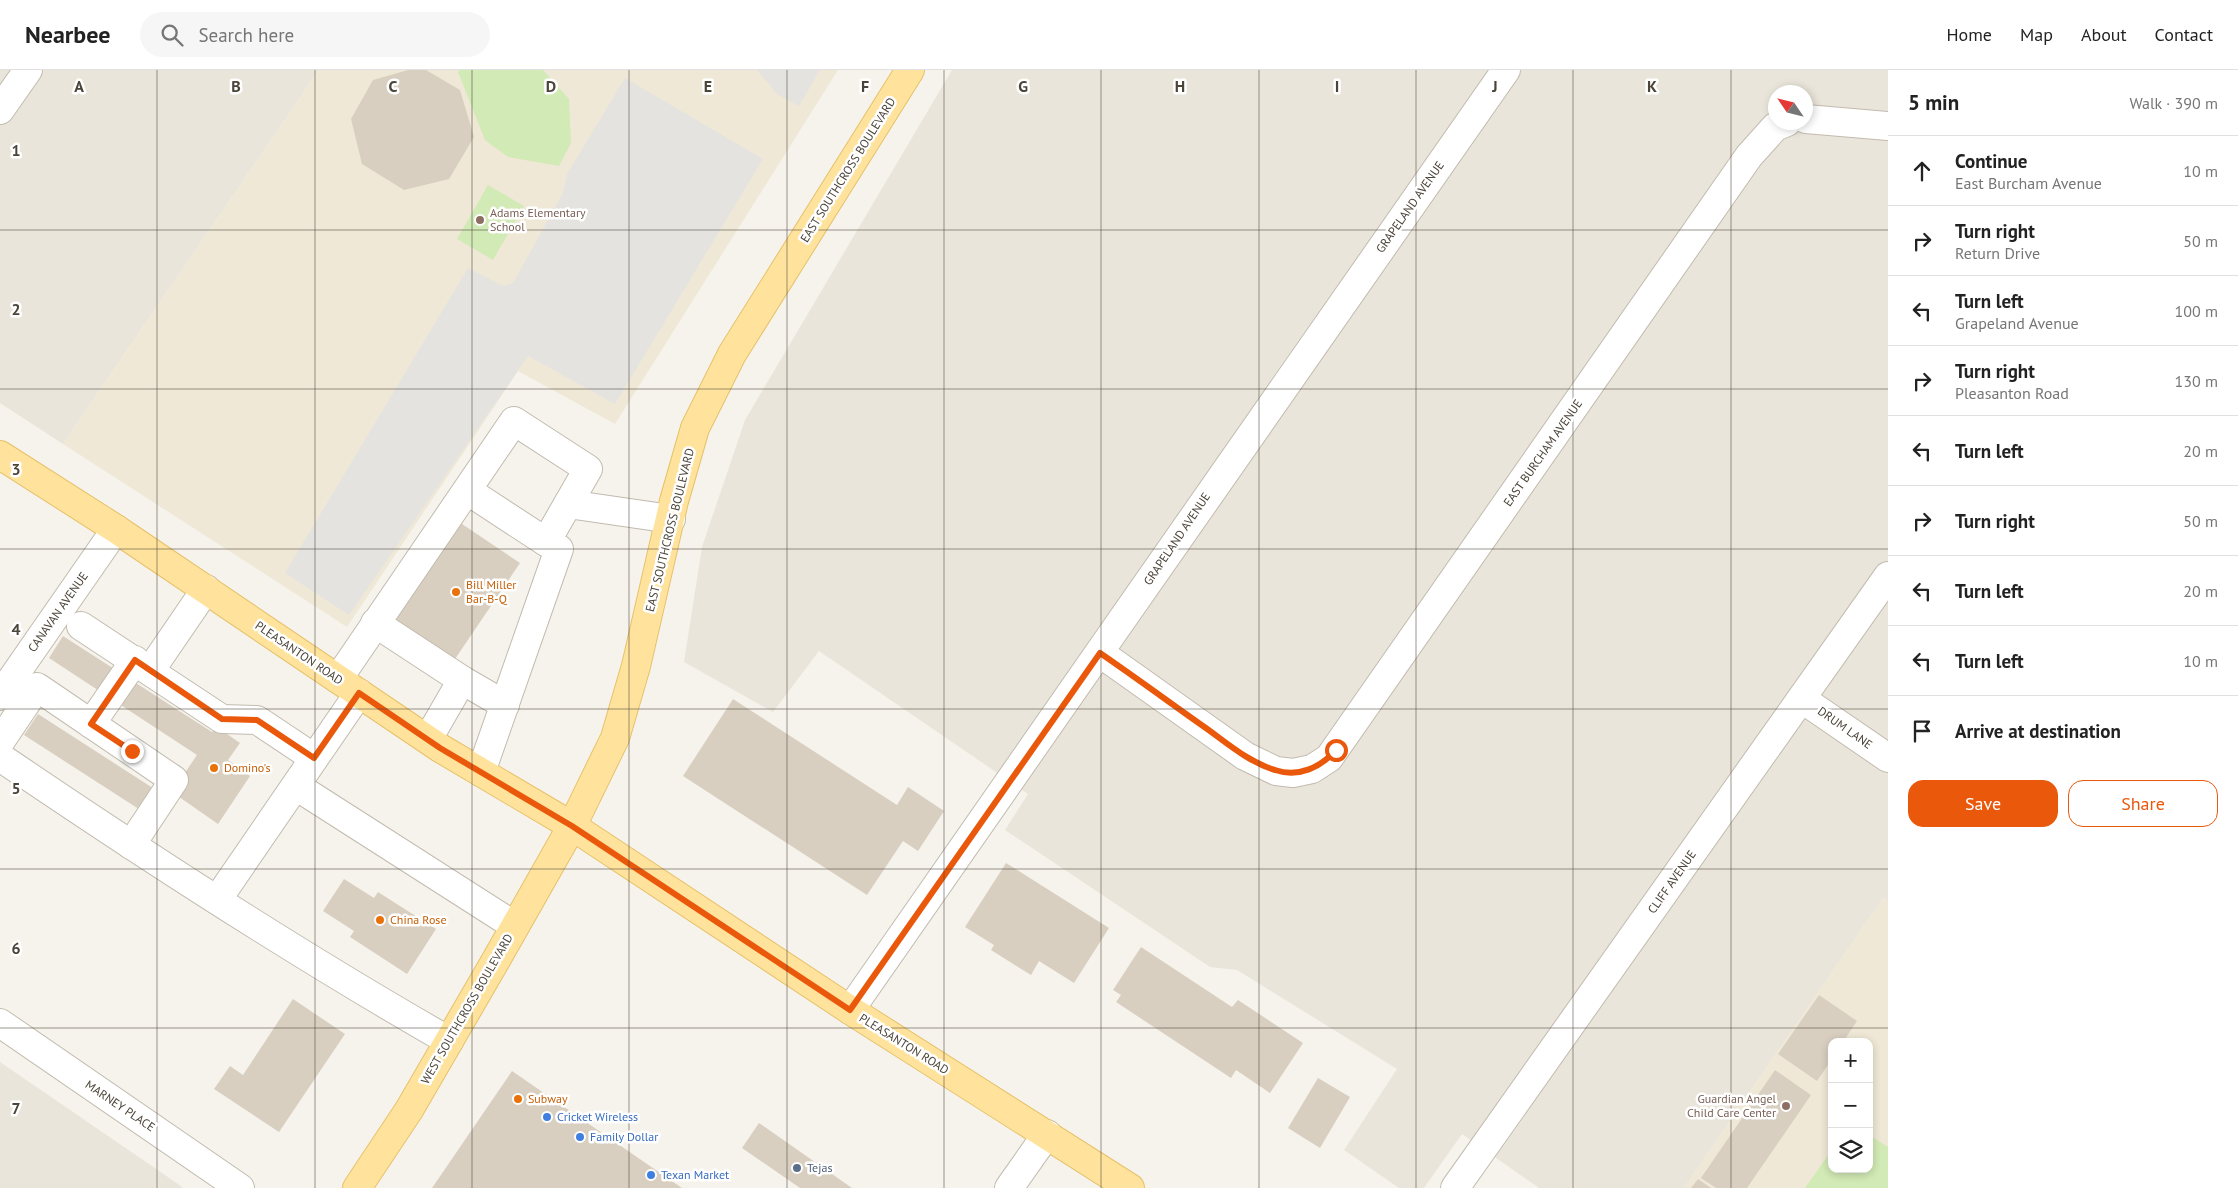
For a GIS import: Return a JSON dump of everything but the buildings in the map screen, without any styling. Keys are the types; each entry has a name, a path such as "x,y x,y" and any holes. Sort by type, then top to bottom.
{"main road":[{"name":"EAST SOUTHCROSS BOULEVARD","path":"572,826 615,738 636,666 670,520 696,428 732,354 910,70"},
{"name":"PLEASANTON ROAD","path":"0,455 116,529 428,739 572,826 850,1010 1047,1134 1116,1184"},
{"name":"WEST SOUTHCROSS BOULEVARD","path":"357,1188 409,1110 572,826"}],"street":[{"path":"0,110 28,70"},
{"name":"GRAPELAND AVENUE","path":"850,1010 1100,653 1189,520 1506,70"},
{"path":"1813,120 1888,126"},
{"name":"EAST BURCHAM AVENUE","path":"1100,653 1245,756 1276,771 1293,773 1312,769 1329,758 1749,156 1772,130"},
{"path":"217,900 314,758 375,623 514,421 588,469 546,542"},
{"path":"468,490 559,549 481,772"},
{"path":"568,504 670,520"},
{"name":"CANAVAN AVENUE","path":"0,696 116,529"},
{"name":"CLIFF AVENUE","path":"1456,1188 1888,576"},
{"path":"91,724 206,590"},
{"path":"375,623 462,680 505,705"},
{"path":"81,626 222,719 257,720 314,758"},
{"path":"428,739 462,680"},
{"path":"0,742 37,687 174,780 131,845"},
{"name":"DRUM LANE","path":"1802,699 1888,758"},
{"path":"0,757 217,900 342,979 449,1041"},
{"path":"296,786 515,926"},
{"name":"MARNEY PLACE","path":"0,1023 240,1188"},
{"path":"1009,1188 1047,1134"}],"shaded area":[{"path":"0,70 319,70 63,444 0,403"},
{"name":"Adams Elementary School","path":"319,70 838,70 615,424 518,371 347,627 63,444"},
{"path":"757,70 820,70 799,106 777,94"},
{"path":"952,70 1888,70 1888,901 1883,898 1684,1188 1539,1188 1462,1134 1424,1188 1399,1188 1344,1150 1397,1069 1237,970 1210,967 1005,830 1028,794 819,651 773,712 684,662 702,547 745,420"},
{"path":"625,78 763,159 615,404 528,356 349,615 285,573 468,268 503,286 513,283 563,193 567,174"},
{"name":"Guardian Angel Child Care Center","path":"1883,898 1888,901 1888,1188 1684,1188"},
{"path":"0,1062 181,1186 182,1188 0,1188"}],"green space":[{"path":"460,70 543,70 569,99 571,143 559,166 508,157 485,140 458,72"},
{"path":"488,185 524,206 493,260 457,239"},
{"path":"1873,1138 1888,1147 1888,1188 1805,1188 1828,1156 1828,1173 1873,1173"}],"place":[{"name":"Adams Elementary School","path":"480,220"},
{"name":"Bill Miller Bar-B-Q","path":"456,592"},
{"name":"Domino's","path":"214,768"},
{"name":"China Rose","path":"380,920"},
{"name":"Subway","path":"518,1099"},
{"name":"Guardian Angel Child Care Center","path":"1786,1106"},
{"name":"Cricket Wireless","path":"547,1117"},
{"name":"Family Dollar","path":"580,1137"},
{"name":"Tejas","path":"797,1168"},
{"name":"Texan Market","path":"651,1175"}],"route":[{"path":"132,751 91,724 135,660 222,719 257,720 314,758 359,693 440,748 572,826 850,1010 1100,653 1245,756 1276,771 1293,773 1312,769 1329,758 1336,750"}]}
